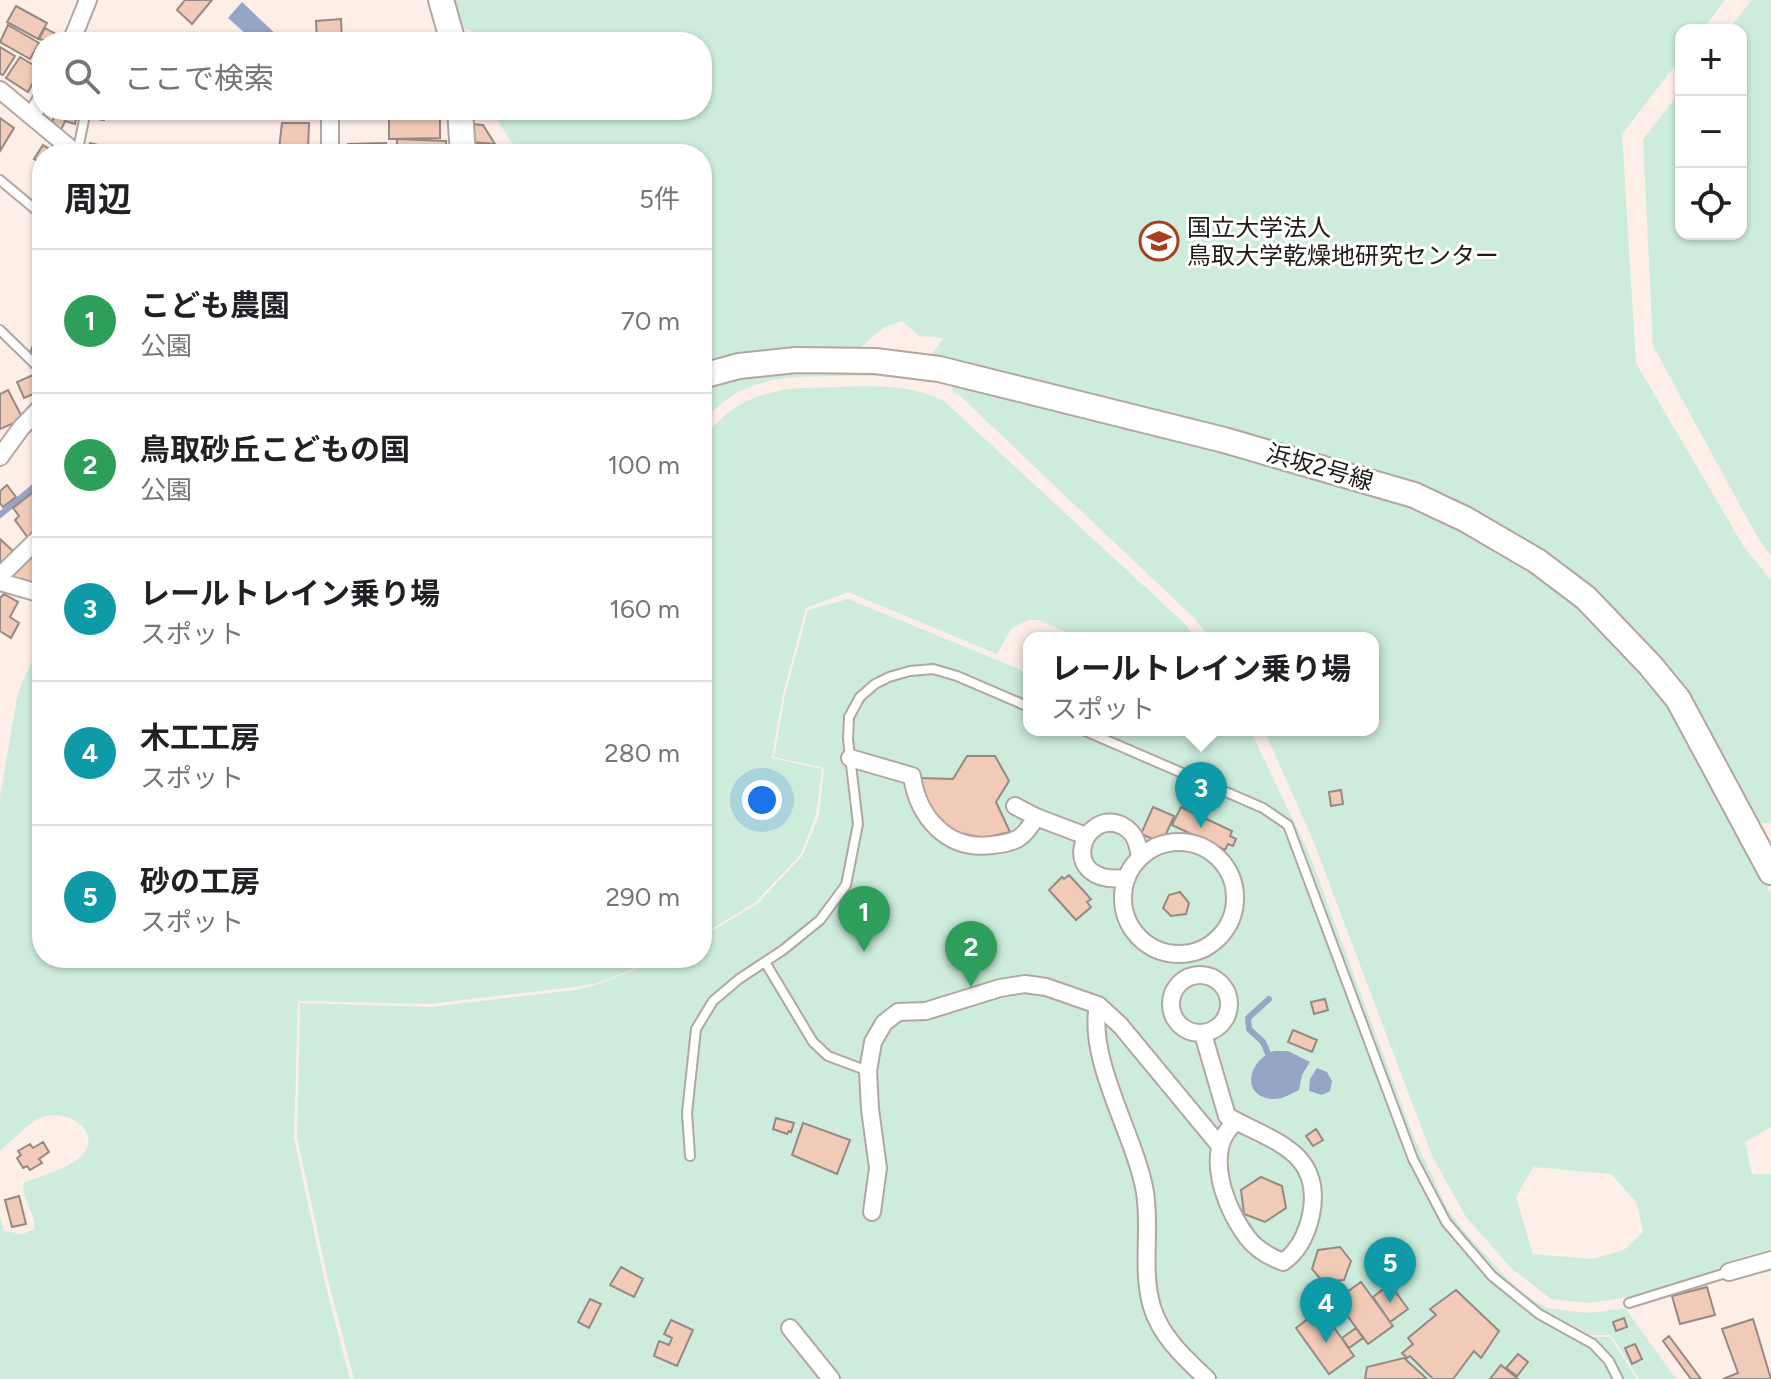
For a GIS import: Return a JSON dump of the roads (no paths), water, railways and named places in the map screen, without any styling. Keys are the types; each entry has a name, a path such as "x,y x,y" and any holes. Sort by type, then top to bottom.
{"street":[{"path":"75,32 88,0"},
{"path":"441,0 450,32"},
{"path":"0,90 32,116"},
{"path":"37,120 65,144"},
{"path":"330,120 330,144"},
{"path":"461,120 462,144"},
{"name":"浜坂2号線","path":"712,373 739,366 796,360 875,361 939,369 1224,440 1414,495 1465,519 1537,561 1586,598 1640,653 1678,699 1771,872"},
{"path":"2,452 32,418"},
{"path":"0,576 32,545"},
{"path":"0,582 32,591"},
{"path":"850,758 912,776 915,793 926,815 941,834 960,844 984,846 1011,843 1027,833 1036,817"},
{"path":"1015,806 1086,836"},
{"path":"1127,878 1107,880 1090,872 1082,855 1086,836 1105,823 1121,825 1133,834 1140,858"},
{"path":"1185,842 1209,850 1232,879 1235,903 1227,927 1211,945 1188,954 1159,951 1136,934 1124,907 1123,893 1127,878 1140,858 1161,845 1185,842"},
{"path":"1188,954 1192,976"},
{"path":"1202,975 1220,982 1229,1000 1226,1018 1220,1026 1203,1034 1185,1029 1172,1015 1172,996 1176,987 1192,976 1202,975"},
{"path":"872,1212 878,1168 868,1071 873,1042 884,1023 898,1012 926,1011 1000,988 1025,984 1046,987 1098,1005 1120,1025 1220,1146"},
{"path":"1098,1005 1095,1032 1138,1162 1145,1195 1147,1284 1152,1308 1161,1331 1207,1379"},
{"path":"1203,1034 1227,1116 1283,1143 1308,1168 1314,1199 1308,1231 1292,1255 1283,1262 1272,1258 1248,1240 1229,1209 1219,1167 1220,1146 1229,1127 1236,1122"},
{"path":"1729,1272 1771,1260"},
{"path":"790,1328 831,1379"}],"lane":[{"path":"79,144 84,120"},
{"path":"0,180 32,207"},
{"path":"0,330 32,361"},
{"path":"690,1156 687,1113 696,1029 713,1001 820,920 846,885 858,824 850,758 849,717 860,697 875,684 910,671 933,669 1023,704"},
{"path":"1097,736 1263,808 1288,825 1413,1159 1446,1222 1492,1276 1539,1314 1593,1344 1609,1361 1618,1379"},
{"path":"765,962 813,1042 828,1056 868,1071"},
{"path":"1629,1303 1729,1272"}],"water":[{"path":"242,2 274,32 244,32 228,18"},
{"path":"1274,1051 1288,1051 1310,1062 1302,1075 1299,1090 1274,1099 1256,1093 1251,1079 1258,1063"},
{"path":"1317,1068 1327,1072 1332,1081 1330,1091 1322,1095 1309,1091 1310,1079"}],"waterway":[{"path":"0,515 32,488"},
{"path":"1269,999 1248,1018 1249,1029 1263,1042 1270,1058"}],"place":[{"name":"国立大学法人 鳥取大学乾燥地研究センター","path":"1159,241"},
{"name":"レールトレイン乗り場","path":"1201,828"},
{"name":"こども農園","path":"864,952"},
{"name":"鳥取砂丘こどもの国","path":"971,987"},
{"name":"砂の工房","path":"1390,1303"},
{"name":"木工工房","path":"1326,1343"}]}
